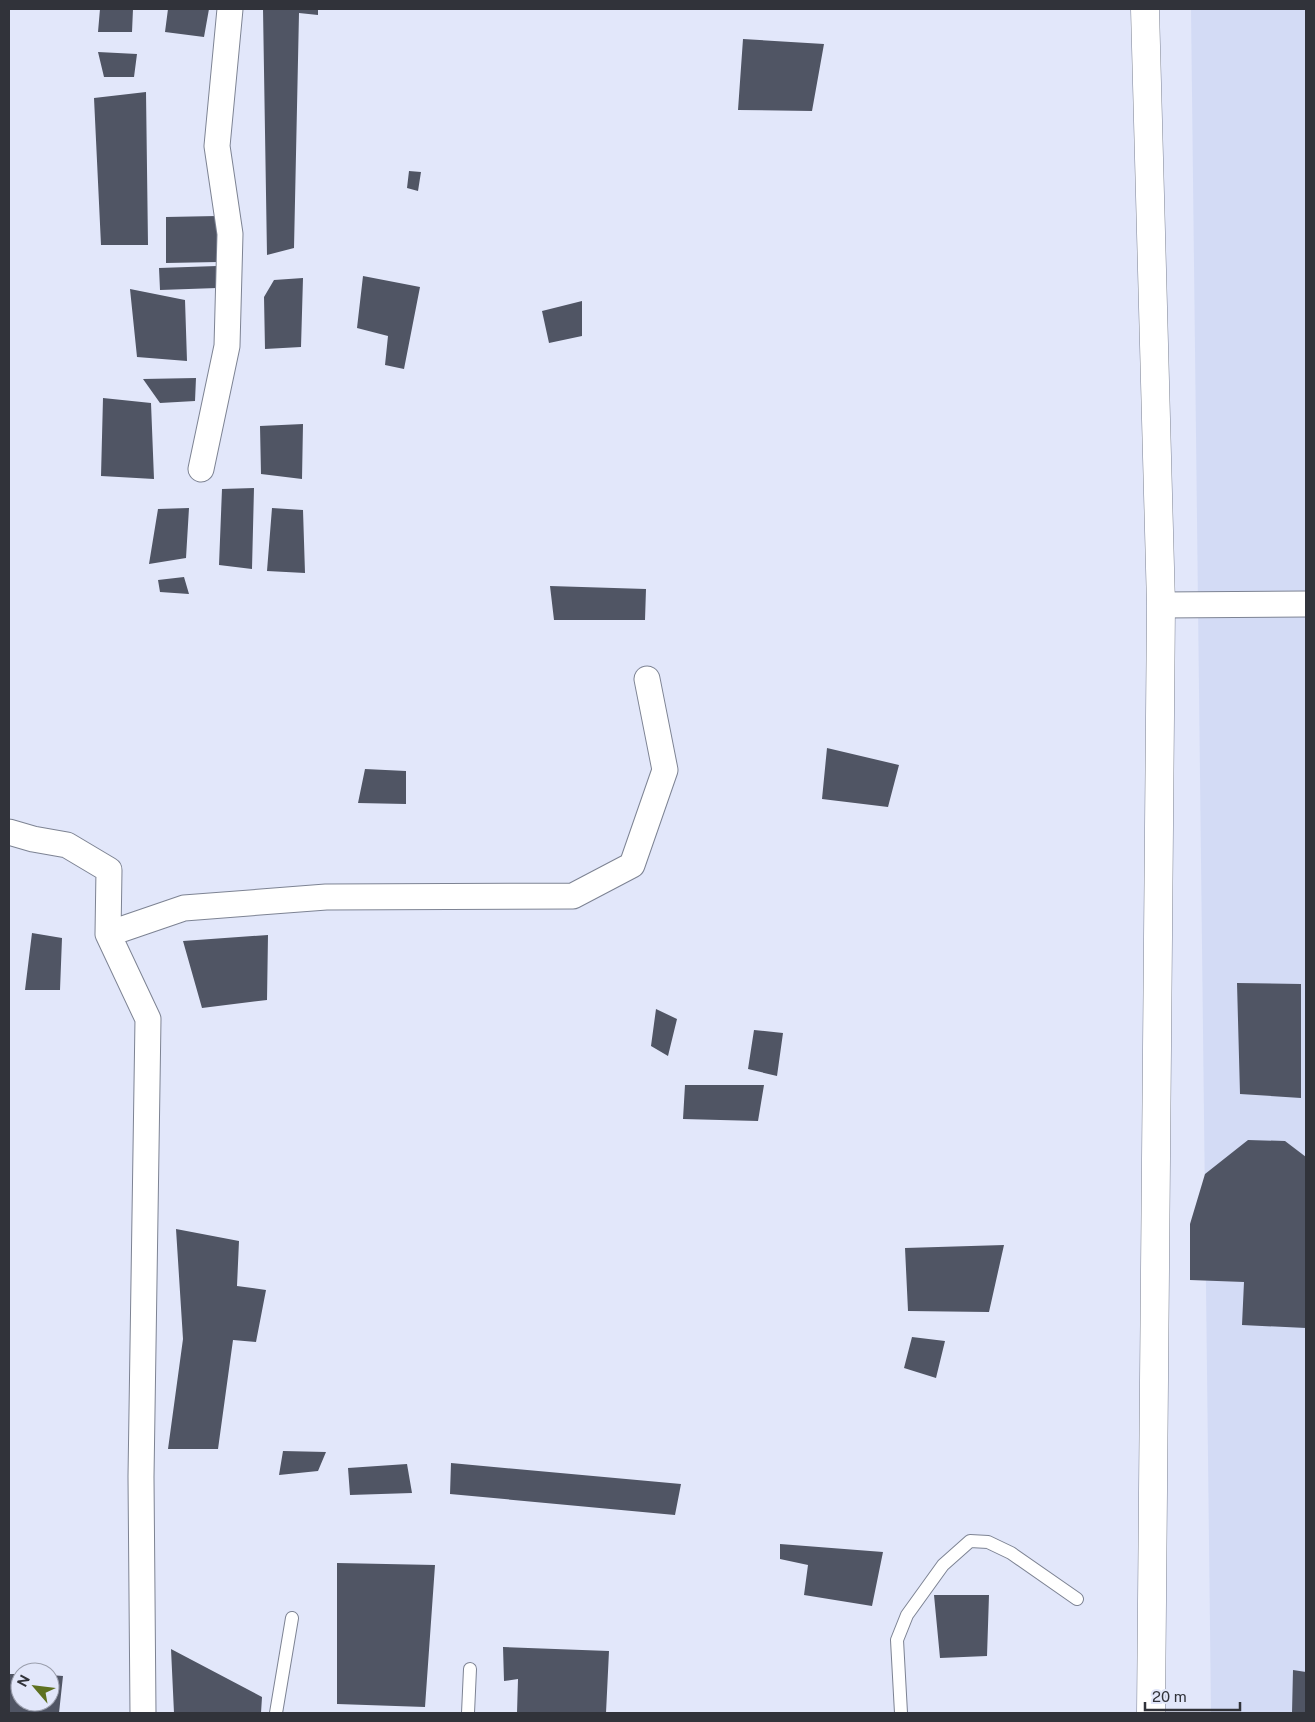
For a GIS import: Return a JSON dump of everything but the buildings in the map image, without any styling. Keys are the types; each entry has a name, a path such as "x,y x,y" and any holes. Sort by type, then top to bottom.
{"street":[{"path":"201,469 227,346 230,234 217,146 230,9"},
{"path":"1145,9 1161,605 1151,1713"},
{"path":"1161,605 1306,604"},
{"path":"108,934 184,908 326,897 573,896 632,865 665,770 648,679"},
{"path":"9,832 67,846 109,870 108,934 148,1019 141,1477 143,1713"}],"lane":[{"path":"901,1713 897,1640 907,1614 943,1565 970,1541 988,1542 1011,1553 1077,1599"},
{"path":"276,1713 292,1618"},
{"path":"468,1713 470,1669"}],"shaded area":[{"path":"1191,9 1306,9 1306,1713 1211,1713"}]}
